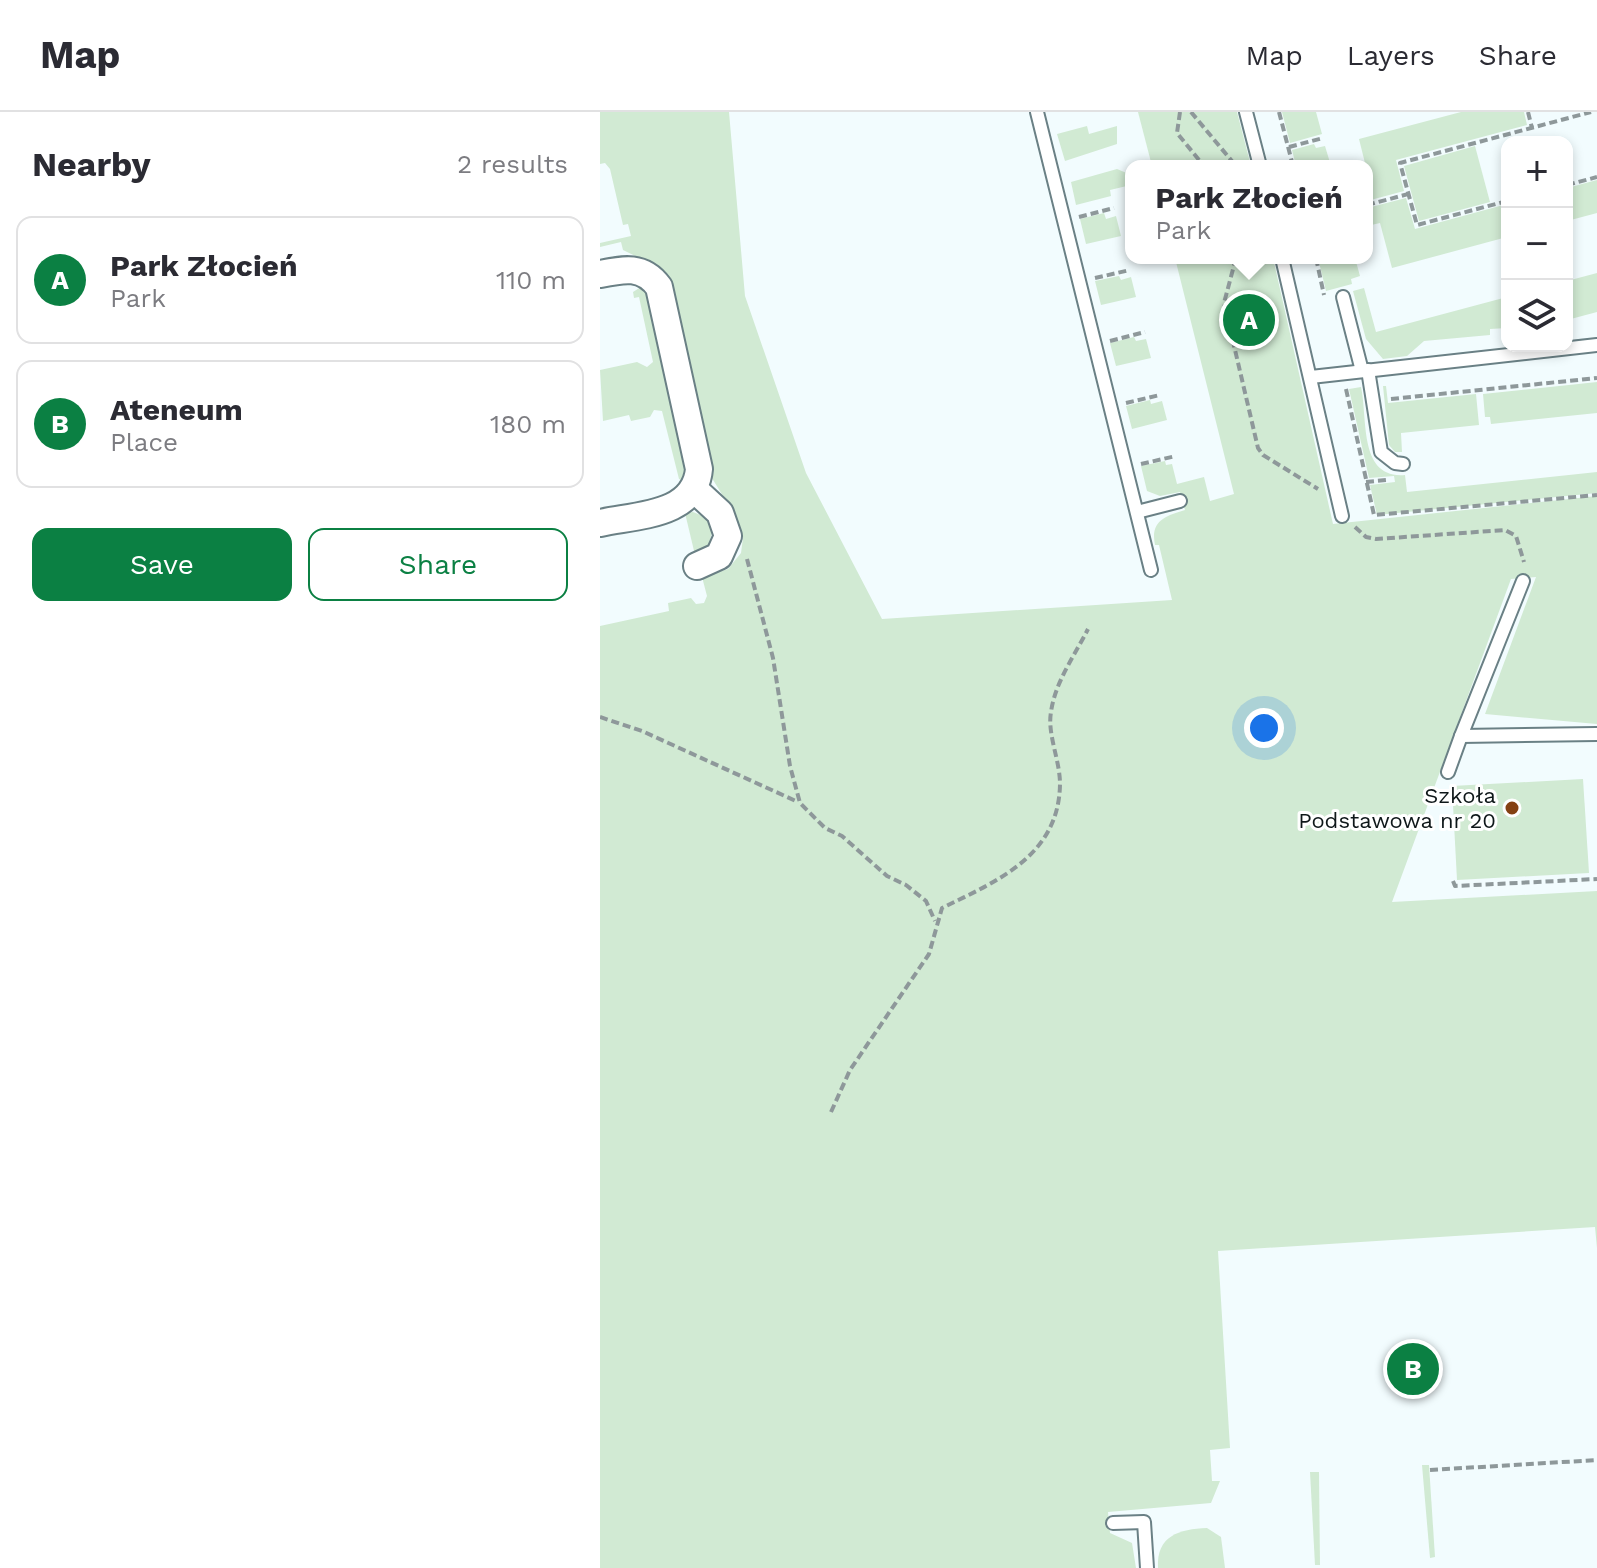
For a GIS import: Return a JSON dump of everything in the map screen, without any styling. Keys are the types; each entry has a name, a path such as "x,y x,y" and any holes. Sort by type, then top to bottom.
{"street":[{"path":"600,274 636,270 648,274 659,287 697,459 698,476 694,489 681,504 600,523"},
{"path":"694,489 720,513 728,536 719,556 697,566"}],"lane":[{"path":"1037,112 1151,570"},
{"path":"1246,112 1258,160"},
{"path":"1283,264 1342,516"},
{"path":"1343,297 1365,370 1381,452 1395,463 1403,464"},
{"path":"1311,377 1597,345"},
{"path":"1137,512 1180,501"},
{"path":"1448,772 1523,581"},
{"path":"1461,736 1597,734"},
{"path":"1113,1523 1144,1522 1147,1568"}],"path":[{"path":"1180,112 1177,133 1199,160"},
{"path":"1191,112 1231,160"},
{"path":"1279,112 1292,160"},
{"path":"1528,112 1532,128"},
{"path":"1501,203 1417,225 1400,163 1591,112"},
{"path":"1289,147 1323,138"},
{"path":"1573,183 1597,177"},
{"path":"1373,203 1410,194"},
{"path":"1077,217 1114,208"},
{"path":"1234,264 1224,303 1259,452 1311,487 1325,488 1342,516 1366,537 1376,539 1505,530 1516,536 1522,547 1523,581"},
{"path":"1093,279 1130,270"},
{"path":"1108,341 1145,332"},
{"path":"1391,390 1391,400 1597,378"},
{"path":"1344,383 1374,515 1378,517 1597,495"},
{"path":"1124,404 1160,395"},
{"path":"1139,465 1176,456"},
{"path":"1366,482 1393,479"},
{"path":"746,557 778,679 790,766 800,803"},
{"path":"831,1112 850,1070 929,954 942,908 1011,873 1036,852 1053,820 1060,786 1050,716 1054,695 1088,629"},
{"path":"600,717 642,731 800,803 825,828 842,836 887,876 906,885 926,901 936,924"},
{"path":"1453,881 1455,886 1597,879"},
{"path":"1430,1470 1597,1460"}],"green space":[{"path":"600,112 729,112 745,296 806,473 882,619 1172,600 1159,545 1155,545 1155,530 1165,517 1185,510 1180,492 1160,496 1147,491 1141,466 1165,461 1166,465 1172,464 1177,484 1204,477 1210,501 1234,494 1176,264 1274,264 1333,524 1597,496 1597,724 1485,714 1536,577 1511,579 1392,902 1597,891 1597,1248 1595,1227 1218,1251 1230,1448 1210,1450 1212,1481 1220,1481 1211,1503 1108,1512 1110,1533 1132,1543 1136,1568 600,1568 600,626 669,611 668,603 691,598 696,604 704,603 707,596 702,577 728,569 741,553 743,538 733,512 710,475 658,267 623,250 621,242 600,247 600,243 631,236 628,224 623,225 610,169 605,163 600,164"},
{"path":"1138,112 1237,112 1249,160 1150,160"},
{"path":"1282,112 1316,112 1322,134 1290,143"},
{"path":"1461,112 1524,112 1527,125 1396,160 1404,191 1373,199 1373,160 1364,160 1359,139"},
{"path":"1087,126 1089,134 1117,126 1117,144 1065,161 1057,134"},
{"path":"1314,144 1316,148 1325,146 1329,160 1294,160 1292,150"},
{"path":"1475,146 1490,202 1419,221 1404,166"},
{"path":"1117,169 1125,172 1125,186 1110,190 1111,196 1076,205 1071,182"},
{"path":"1597,180 1597,213 1573,219 1573,186"},
{"path":"1406,198 1415,229 1501,206 1501,239 1392,268 1380,223 1373,225 1373,206"},
{"path":"1104,213 1106,219 1116,216 1121,236 1086,244 1080,219"},
{"path":"1319,264 1357,264 1360,276 1351,279 1352,284 1326,291"},
{"path":"1597,273 1597,312 1573,318 1573,279"},
{"path":"1119,276 1121,280 1131,277 1136,297 1101,305 1095,281"},
{"path":"644,285 688,463 687,482 679,479 662,411 654,410 650,417 631,421 629,415 603,421 600,370 637,362 647,367 653,362 639,297 634,298 633,292"},
{"path":"1364,288 1376,332 1501,299 1501,328 1490,329 1490,335 1424,341 1407,356 1383,359 1366,339 1353,291"},
{"path":"1134,337 1136,341 1146,339 1151,358 1116,366 1110,343"},
{"path":"1597,382 1597,413 1491,424 1490,417 1485,417 1483,394"},
{"path":"1383,386 1386,386 1388,403 1476,394 1479,425 1401,433 1402,452 1395,452 1389,445"},
{"path":"1361,387 1372,457 1379,467 1390,474 1405,475 1407,492 1597,472 1597,493 1377,515 1370,485 1395,482 1394,476 1369,478 1349,389"},
{"path":"1150,400 1151,404 1162,401 1167,420 1132,429 1126,406"},
{"path":"693,512 708,518 713,529 708,547 695,555 685,513"},
{"path":"1583,779 1589,873 1457,880 1452,786"},
{"path":"1422,1465 1429,1465 1435,1557 1430,1558"},
{"path":"1310,1472 1319,1472 1320,1565 1315,1565"},
{"path":"1207,1528 1221,1537 1225,1568 1158,1568 1161,1548 1171,1536"}],"place":[{"name":"Park Złocień","path":"1249,320"},
{"name":"Szkoła Podstawowa nr 20","path":"1512,808"},
{"name":"Ateneum","path":"1413,1369"}]}
